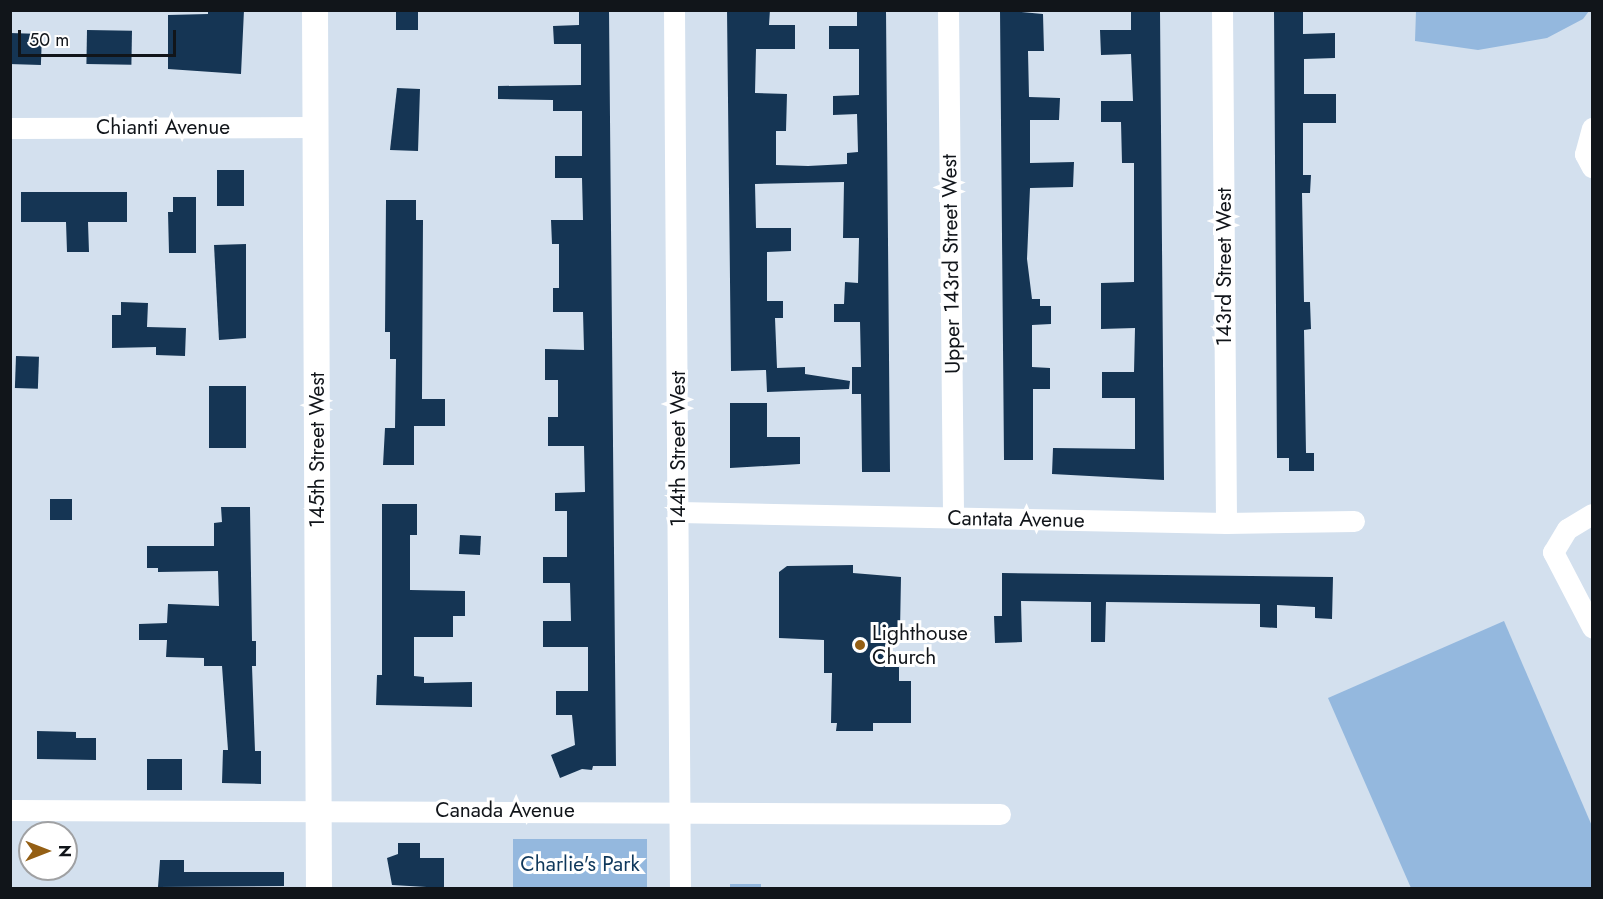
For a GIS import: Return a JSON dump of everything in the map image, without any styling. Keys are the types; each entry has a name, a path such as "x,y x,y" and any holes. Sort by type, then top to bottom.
{"street":[{"name":"145th Street West","path":"315,10 319,888"},
{"name":"144th Street West","path":"674,10 680,888"},
{"name":"Upper 143rd Street West","path":"948,10 953,517"},
{"name":"143rd Street West","path":"1222,10 1226,523"},
{"name":"Chianti Avenue","path":"10,128 316,127"},
{"path":"1593,128 1585,154 1593,167"},
{"name":"Cantata Avenue","path":"679,512 1226,523 1354,521"},
{"path":"1593,514 1567,529 1553,552 1593,627"},
{"name":"Canada Avenue","path":"10,810 1000,814"}],"green space":[{"path":"1416,10 1589,11 1583,19 1547,38 1478,50 1415,41"},
{"path":"1504,621 1592,826 1592,888 1411,888 1328,698"},
{"name":"Charlie's Park","path":"513,839 647,839 647,888 513,888"},
{"path":"730,884 761,884 761,888 730,888"}],"building":[{"path":"208,10 244,10 241,74 168,69 168,15 208,14"},
{"path":"396,10 418,10 418,30 396,30"},
{"path":"579,10 609,10 616,766 593,766 592,770 582,769 560,778 551,755 575,745 572,715 556,715 556,691 588,691 588,647 543,647 543,621 571,621 570,583 543,583 543,557 567,557 567,511 555,511 555,493 585,492 584,446 548,446 548,417 558,417 558,380 545,380 545,349 584,350 583,312 553,312 553,288 559,288 559,244 552,244 551,220 583,220 582,178 555,178 555,156 582,156 582,111 553,111 553,100 498,99 498,86 581,85 581,44 554,44 553,26 579,25"},
{"path":"727,10 770,10 769,25 795,25 795,49 756,49 755,93 787,94 786,131 776,131 776,165 808,166 847,164 847,153 858,152 857,114 833,115 833,96 859,95 859,49 829,49 829,26 857,26 857,10 886,10 890,472 862,472 861,394 852,394 852,367 861,367 860,322 834,322 834,304 844,304 845,282 858,283 859,238 843,238 844,182 755,184 756,228 791,228 791,251 767,252 767,301 783,301 783,318 775,318 777,368 805,367 805,374 850,381 849,389 767,392 766,370 731,371"},
{"path":"1000,10 1043,14 1044,51 1028,51 1029,97 1060,98 1059,120 1030,120 1030,163 1074,162 1073,187 1030,188 1027,259 1032,299 1040,299 1040,306 1051,306 1051,324 1032,325 1032,367 1050,368 1050,389 1033,389 1033,460 1004,460"},
{"path":"1131,10 1160,10 1164,480 1052,474 1053,448 1135,449 1135,398 1102,398 1102,372 1134,372 1135,328 1101,329 1101,283 1134,282 1134,163 1122,163 1121,122 1101,122 1101,101 1133,101 1131,54 1101,55 1100,30 1131,30"},
{"path":"1274,10 1303,10 1303,34 1335,33 1335,58 1304,59 1304,94 1336,94 1336,123 1303,123 1303,175 1311,175 1310,193 1302,193 1304,302 1310,302 1311,329 1304,330 1306,453 1314,453 1314,471 1289,471 1289,458 1277,458"},
{"path":"87,30 132,31 131,65 86,64"},
{"path":"10,33 42,34 41,65 10,64"},
{"path":"397,88 420,89 418,151 390,150"},
{"path":"217,170 244,170 244,206 217,206"},
{"path":"21,192 127,192 127,222 88,222 89,252 67,252 66,222 21,222"},
{"path":"173,197 196,197 196,253 169,253 168,212 173,212"},
{"path":"386,200 416,200 416,220 423,220 422,399 445,399 445,426 414,426 414,465 383,465 385,428 395,428 396,359 390,359 390,332 385,332"},
{"path":"246,244 246,338 219,340 214,245"},
{"path":"121,302 148,303 147,327 186,328 185,356 156,355 156,347 112,348 112,315 121,315"},
{"path":"16,356 39,357 38,389 15,388"},
{"path":"209,386 246,386 246,448 209,448"},
{"path":"730,403 767,403 767,437 800,437 800,464 730,468"},
{"path":"50,499 72,499 72,520 50,520"},
{"path":"382,504 417,504 417,535 410,535 410,590 465,591 465,616 453,616 453,637 414,637 414,676 424,677 424,683 472,682 472,707 376,705 377,675 382,675"},
{"path":"221,507 250,507 252,641 256,641 256,666 252,666 255,751 261,751 261,784 222,783 223,750 228,750 222,666 204,666 204,658 166,657 167,640 139,640 139,624 167,623 168,604 219,606 218,571 158,572 158,568 147,568 147,546 214,546 214,523 222,522"},
{"path":"460,535 481,536 480,555 459,554"},
{"name":"Lighthouse Church","path":"853,565 853,573 901,577 900,631 891,638 890,653 899,661 899,681 911,681 911,723 873,723 873,731 836,731 837,723 831,723 832,673 824,673 824,640 779,638 779,572 787,566"},
{"path":"1002,573 1333,577 1332,619 1315,618 1315,607 1277,605 1277,628 1260,627 1260,604 1106,602 1105,642 1091,642 1091,602 1021,601 1022,642 995,643 994,616 1002,616"},
{"path":"37,731 76,732 76,738 96,738 96,760 37,759"},
{"path":"147,759 182,759 182,790 147,790"},
{"path":"398,843 420,843 420,858 444,858 444,888 392,885 387,858 398,854"},
{"path":"160,860 184,860 184,872 284,872 284,886 158,887"}],"place":[{"name":"Lighthouse Church","path":"860,645"}]}
